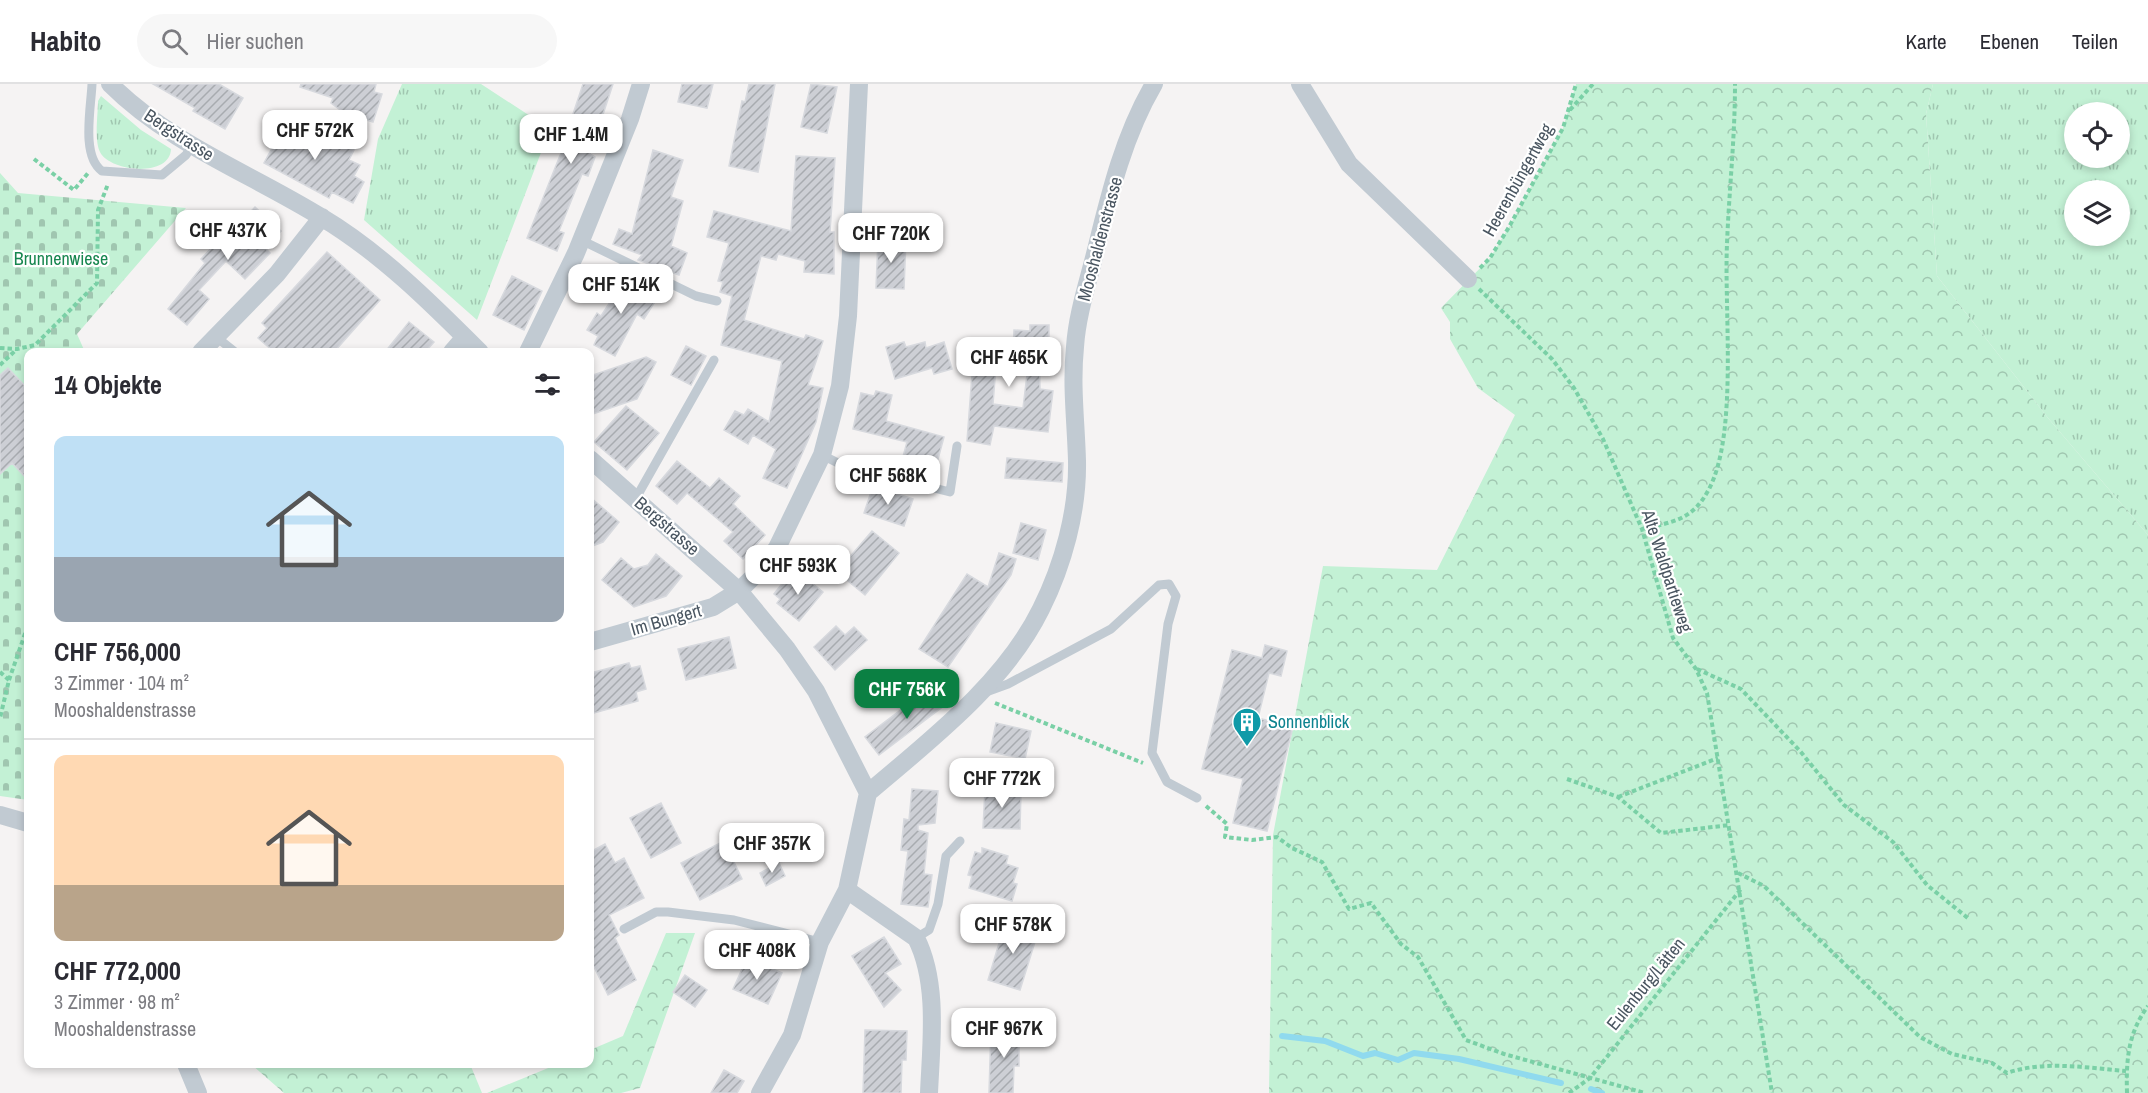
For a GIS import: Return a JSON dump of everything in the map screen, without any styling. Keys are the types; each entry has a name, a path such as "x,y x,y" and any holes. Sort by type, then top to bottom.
{"street":[{"name":"Bergstrasse","path":"110,84 131,104 192,145 322,217 394,271 476,348"},
{"path":"530,348 581,240 630,119 641,84"},
{"name":"Im Bungert","path":"594,641 713,607 739,591 777,548 822,455 840,386 848,316 859,84"},
{"name":"Mooshaldenstrasse","path":"868,793 978,695 1012,656 1041,610 1062,559 1073,511 1077,463 1072,397 1075,345 1083,299 1114,177 1140,107 1154,84"},
{"path":"1300,84 1348,164 1468,279"},
{"path":"204,348 277,274 322,217"},
{"path":"455,348 465,337"},
{"name":"Bergstrasse","path":"594,462 739,591 787,649 816,691 868,793"},
{"path":"760,1093 792,1035 820,942 847,890 868,793"},
{"path":"0,815 24,822"},
{"path":"847,890 916,938 928,975 929,1093"},
{"path":"188,1068 198,1093"}],"lane":[{"path":"92,84 89,154 94,165 109,173 162,175 186,155 192,145"},
{"path":"581,240 696,296 717,301"},
{"path":"215,336 230,348"},
{"path":"636,498 714,360"},
{"path":"822,455 842,465 950,492 957,446"},
{"path":"978,695 1008,684 1111,629 1160,585 1169,584 1176,596 1168,624 1152,753 1167,782 1197,798"},
{"path":"916,938 929,930 938,904 946,856 960,841"},
{"path":"624,929 656,912 668,912 734,920 820,942"}],"path":[{"name":"Heerenbüngertweg","path":"1468,279 1490,258 1509,227 1563,128 1576,84"},
{"path":"1568,113 1593,84"},
{"path":"1642,529 1676,521 1690,514 1710,488 1723,446 1726,411 1727,242 1736,84"},
{"path":"34,159 74,190 94,165"},
{"path":"0,348 17,349 35,345 97,283 98,210 104,189 108,184"},
{"name":"Alte Waldpartieweg","path":"1468,279 1552,359 1574,388 1604,439 1642,529 1670,630 1677,646 1696,669 1707,693 1773,1093"},
{"path":"0,365 17,349"},
{"path":"0,718 9,680 24,637"},
{"path":"1696,669 1742,689 1800,751 1844,805 1893,842 1927,885 1969,920"},
{"path":"0,672 9,680"},
{"path":"978,695 1140,763 1156,762"},
{"path":"1618,797 1718,758"},
{"path":"1566,779 1618,797 1661,833 1730,825"},
{"path":"1197,798 1227,824 1225,837 1252,840 1277,837 1292,848 1322,862 1349,909 1371,903 1401,944 1418,957 1466,1040 1645,1093"},
{"path":"1738,873 1764,886 1920,1037 1952,1054 1992,1063 2007,1073 2024,1067 2065,1066 2126,1071"},
{"name":"Eulenburg/Lätten","path":"1569,1093 1590,1078 1741,889"},
{"path":"2127,1093 2126,1071 2133,1030 2148,1006"}],"green space":[{"path":"402,84 481,84 550,129 477,320 364,220 378,139"},
{"path":"1576,84 1933,84 1926,114 1937,276 2048,418 2148,535 2148,1093 1269,1093 1273,835 1323,566 1437,570 1515,415 1478,388 1450,339 1450,322 1441,308 1490,258 1509,227 1563,128"},
{"path":"1933,84 2148,84 2148,535 2048,418 1937,276 1926,114"},
{"path":"101,96 141,130 171,149 168,158 161,165 139,169 115,164 106,159 100,152 97,141 98,101"},
{"name":"Brunnenwiese","path":"0,173 18,193 186,208 77,334 83,348 24,348 24,799 0,796"},
{"path":"666,933 695,933 640,1088 621,1093 487,1093 548,1068 594,1068 594,1048 623,1036"},
{"path":"256,1068 472,1068 482,1093 284,1093"}],"building":[{"path":"153,84 219,84 243,98 225,129 193,111 195,108"},
{"path":"301,84 376,84 374,92 382,94 373,122 343,112 331,103 333,98 300,87"},
{"path":"583,84 613,84 590,154 595,157 588,176 582,174 559,231 564,233 557,251 527,238 575,118 572,117"},
{"path":"682,84 713,84 707,108 678,102"},
{"path":"749,84 775,84 758,172 729,166 742,101 745,102"},
{"path":"811,84 837,87 827,133 801,127"},
{"path":"290,115 354,150 349,160 360,165 354,176 364,182 353,203 332,192 329,198 264,163"},
{"path":"653,150 683,160 671,197 683,201 671,246 687,253 679,275 638,260 642,255 613,244 619,229 632,234"},
{"path":"796,156 835,158 830,232 834,232 834,274 804,272 805,261 778,254 776,260 761,256 744,320 804,339 806,335 823,341 808,385 823,388 816,422 787,488 763,478 776,449 753,435 748,444 724,430 735,411 744,415 748,409 769,422 782,361 721,345 732,296 720,292 723,282 718,281 729,243 707,237 714,211 791,231"},
{"path":"255,207 281,231 265,248 270,253 245,279 226,261 199,290 209,299 187,325 168,309 205,263 201,259 216,243 219,245"},
{"path":"878,239 906,240 904,289 876,288"},
{"path":"327,252 380,300 338,348 269,348 258,338 267,328 262,323"},
{"path":"512,276 542,291 524,330 493,315"},
{"path":"627,276 658,297 644,319 637,314 615,356 594,345 598,336 587,330 597,313 601,316"},
{"path":"409,322 434,342 429,348 388,348"},
{"path":"1030,325 1049,325 1049,344 1039,344 1040,389 1053,391 1048,432 994,426 990,445 967,441 974,348 1013,351 1014,330 1030,331","holes":["996,366 1028,366 1023,408 993,404"]},
{"path":"904,342 906,347 925,342 926,348 944,342 952,369 934,374 932,368 895,379 886,347"},
{"path":"686,346 706,356 691,385 671,375"},
{"path":"646,357 656,362 637,399 594,414 594,375"},
{"path":"8,368 24,385 24,476 12,463 0,474 0,375"},
{"path":"876,391 892,395 886,421 944,437 934,474 901,464 907,442 853,429 861,393 874,396"},
{"path":"626,406 659,433 627,470 594,442"},
{"path":"1007,458 1063,463 1062,482 1005,478"},
{"path":"677,461 710,488 719,478 740,496 733,504 765,535 743,559 724,541 733,532 687,493 677,504 656,486"},
{"path":"873,486 913,499 904,526 864,513"},
{"path":"594,500 619,522 603,542 594,545"},
{"path":"1021,523 1046,530 1038,560 1013,553"},
{"path":"872,531 899,553 865,595 837,572"},
{"path":"999,553 1016,559 1011,575 948,667 919,649 967,574 988,587"},
{"path":"656,554 682,576 666,596 634,607 602,580 621,558 634,569 648,565"},
{"path":"800,573 823,592 799,621 777,603 780,599 774,594 785,580 790,585"},
{"path":"836,626 845,635 854,627 867,640 835,670 814,647"},
{"path":"729,637 736,668 686,680 678,649"},
{"name":"Sonnenblick","path":"1265,645 1287,651 1281,676 1269,673 1258,718 1293,727 1267,831 1233,823 1243,779 1202,769 1232,650 1262,658"},
{"path":"629,663 631,668 640,666 646,689 636,692 638,701 594,713 594,672"},
{"path":"935,684 949,702 879,755 865,737"},
{"path":"996,723 1031,731 1025,759 990,752"},
{"path":"912,789 938,791 935,823 918,825 918,830 928,833 924,874 932,875 928,907 901,904 908,851 901,850 904,819 909,820"},
{"path":"985,789 1021,791 1020,829 983,828"},
{"path":"661,803 681,843 651,858 630,818"},
{"path":"724,841 742,879 700,900 681,863"},
{"path":"605,844 615,863 624,858 644,898 609,915 619,935 615,938 636,980 608,995 594,967 594,850"},
{"path":"982,848 1008,856 1006,864 1018,868 1013,883 1017,884 1012,901 969,888 972,876 968,875 975,852 982,854"},
{"path":"779,863 785,876 766,886 760,873"},
{"path":"1006,920 1039,929 1020,990 988,980"},
{"path":"884,937 901,964 885,973 901,990 884,1007 852,956"},
{"path":"747,958 782,973 768,1004 733,989"},
{"path":"685,975 707,990 695,1007 673,992"},
{"path":"991,1027 1019,1027 1019,1066 1014,1066 1013,1093 989,1093"},
{"path":"865,1030 907,1031 906,1060 902,1060 901,1093 863,1093"},
{"path":"724,1070 744,1081 737,1093 711,1093"}],"waterway":[{"path":"1282,1036 1325,1041 1363,1056 1375,1053 1398,1060 1414,1053 1459,1059 1561,1083"},
{"path":"1591,1089 1602,1093"}],"place":[{"name":"Sonnenblick","path":"1247,748"}]}
